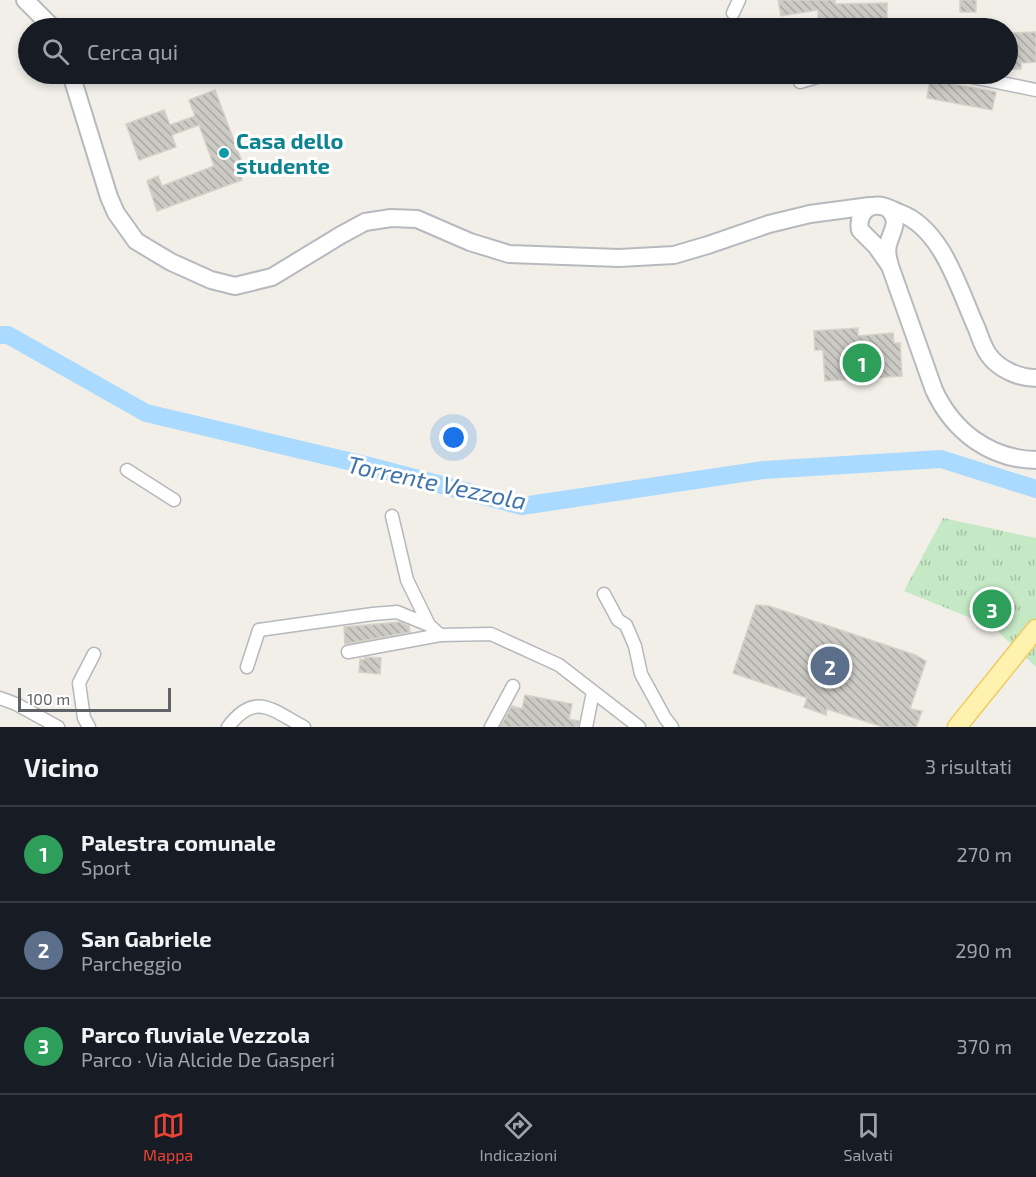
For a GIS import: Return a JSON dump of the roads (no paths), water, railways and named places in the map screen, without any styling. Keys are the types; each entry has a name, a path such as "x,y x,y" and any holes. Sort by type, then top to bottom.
{"main road":[{"path":"957,727 1036,629"}],"street":[{"path":"25,0 43,18"},
{"path":"733,13 740,0"},
{"path":"74,84 116,213 136,241 171,262 211,280 235,286 272,278 365,222 391,218 417,219 470,242 509,254 619,258 674,255 769,224 810,214 879,207 910,217 930,233 943,253 988,354 1005,370 1036,378"},
{"path":"1007,84 1036,90"},
{"path":"879,207 894,217 893,232 887,246 890,266 934,390 943,409 957,426 986,448 1021,460 1036,460"},
{"path":"864,235 859,219 862,214 879,207"},
{"path":"769,224 826,219 843,220 876,246 890,266"},
{"path":"864,235 881,241 910,224 921,225"},
{"path":"127,470 174,500"},
{"path":"392,516 406,580 429,625"},
{"path":"604,594 618,620 626,625 635,646 641,674 672,727"},
{"path":"247,667 259,630 397,612 429,625 440,635"},
{"path":"348,652 440,635 491,634 559,664 639,727"},
{"path":"89,727 84,718 79,683 94,654"},
{"path":"491,727 513,686"},
{"path":"587,722 593,692"},
{"path":"0,698 58,727"},
{"path":"228,727 248,707 258,705 304,727"}],"waterway":[{"name":"Torrente Vezzola","path":"0,335 8,335 146,413 365,465 522,506 764,470 941,459 1036,489"}],"place":[{"name":"Casa dello studente","path":"224,153"},
{"name":"Palestra comunale","path":"862,363"},
{"name":"Parco fluviale Vezzola","path":"992,609"},
{"name":"San Gabriele","path":"830,666"}]}
